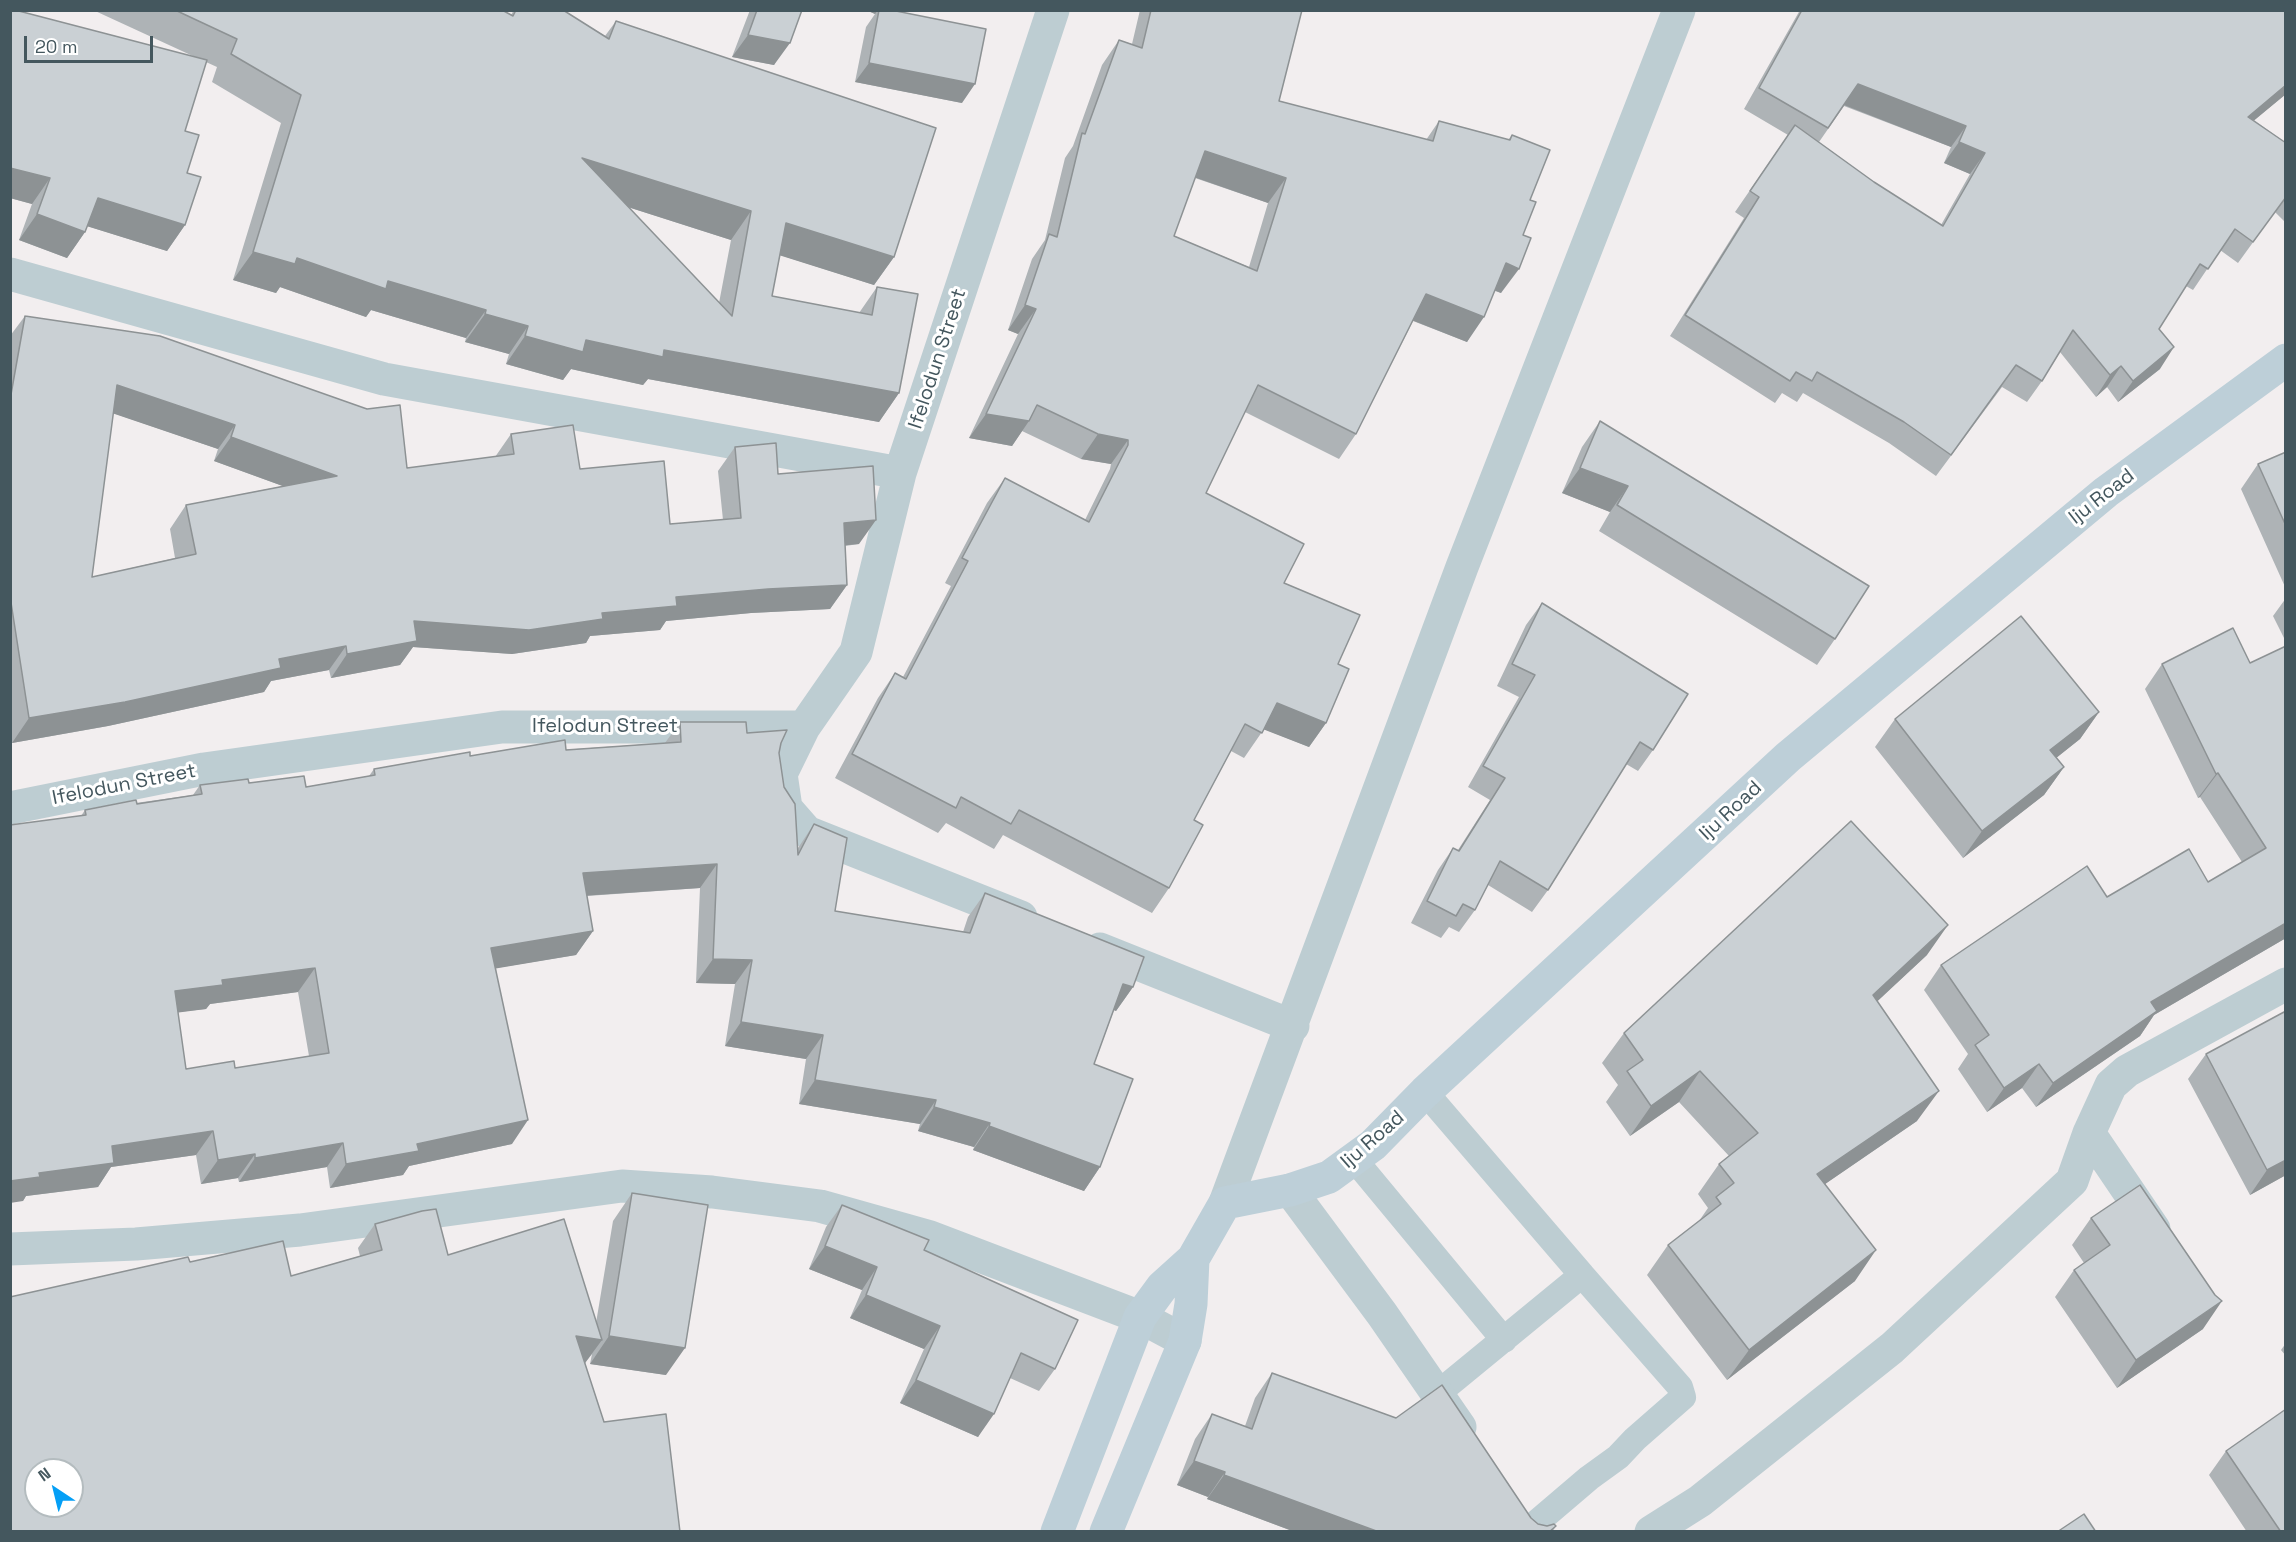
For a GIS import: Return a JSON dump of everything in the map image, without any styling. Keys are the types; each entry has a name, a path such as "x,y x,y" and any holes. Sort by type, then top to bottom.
{"main road":[{"name":"Iju Road","path":"1225,1203 1290,1190 1329,1177 1373,1145 1425,1092 1788,758 2106,492 2286,360"},
{"path":"1057,1532 1140,1317 1162,1287 1193,1259 1225,1203"},
{"path":"1106,1532 1185,1341 1191,1304 1193,1259"}],"street":[{"name":"Ifelodun Street","path":"10,808 204,769 502,727 804,727 856,652 900,473 1053,10"},
{"path":"1225,1203 1467,556 1679,10"},
{"path":"10,274 384,379 900,473"},
{"path":"804,727 782,774 786,808 807,832 1293,1026"},
{"path":"1651,1532 1700,1501 1892,1347 2072,1181 2089,1133 2112,1085 2127,1071 2286,984"},
{"path":"2089,1133 2172,1255"},
{"path":"10,1249 136,1244 300,1230 622,1186 712,1192 820,1206 930,1237 1140,1317 1185,1341"},
{"path":"1290,1190 1326,1237 1476,1452"},
{"path":"1509,1501 1528,1531"}],"lane":[{"path":"1425,1092 1680,1387 1683,1397 1618,1457 1589,1478 1528,1531"},
{"path":"1354,1159 1504,1340"},
{"path":"1437,1394 1582,1275"}],"building":[{"path":"10,10 207,60 185,131 199,135 187,173 201,177 185,225 98,198 85,232 37,214 50,178 10,168"},
{"path":"175,10 502,10 513,16 516,10 563,10 609,39 616,21 936,128 894,257 786,223 772,296 872,315 877,287 918,294 899,393 664,350 663,357 586,340 583,352 525,336 528,326 485,314 486,310 388,281 386,289 297,258 295,264 253,252 301,95 231,54 237,39","holes":["582,158 751,211 732,316"]},
{"path":"757,10 802,10 790,43 748,35"},
{"path":"879,10 891,10 986,29 975,84 869,63"},
{"path":"1151,10 1302,10 1279,101 1433,141 1439,121 1510,140 1512,135 1550,150 1530,200 1536,202 1523,235 1531,238 1519,269 1506,263 1484,317 1426,294 1356,434 1258,385 1206,493 1304,544 1284,583 1360,615 1338,664 1349,669 1326,723 1277,703 1262,733 1245,724 1194,820 1203,825 1169,888 1019,810 1011,824 961,797 956,808 852,754 895,673 906,679 968,561 962,558 1005,478 1089,522 1128,445 1128,440 1098,434 1037,405 1029,421 986,414 1036,309 1025,305 1049,234 1057,237 1082,133 1085,134 1119,40 1142,48","holes":["1205,151 1286,178 1257,271 1174,236"]},
{"path":"1802,10 2286,10 2286,85 2248,117 2286,143 2286,197 2253,242 2235,229 2208,269 2200,264 2159,329 2174,347 2133,381 2121,366 2110,375 2073,330 2042,381 2016,365 1951,455 1904,422 1817,372 1812,381 1796,372 1790,381 1685,315 1759,197 1750,191 1795,125 1874,182 1943,226 1985,153 1959,142 1966,126 1858,84 1828,128 1759,88"},
{"path":"25,316 160,336 367,409 400,405 407,468 514,454 511,434 573,425 580,469 664,461 670,524 741,518 735,447 776,443 778,474 873,466 876,520 844,523 847,585 676,597 677,606 602,613 603,619 529,630 414,621 417,641 347,654 346,646 279,659 281,668 125,702 29,718 10,596 10,400","holes":["117,385 235,425 231,437 337,476 186,505 196,554 92,577"]},
{"path":"1600,421 1869,586 1835,639 1617,505 1628,486 1580,468"},
{"path":"2286,452 2286,526 2258,464"},
{"path":"1542,603 1688,694 1653,750 1640,742 1548,890 1500,861 1475,910 1463,904 1456,916 1427,901 1453,848 1459,851 1505,778 1483,766 1535,675 1512,664"},
{"path":"2021,616 2099,712 2050,750 2064,767 1982,831 1895,719"},
{"path":"2233,628 2250,663 2286,646 2286,923 2151,1002 2157,1011 2053,1083 2039,1064 2004,1088 1975,1045 1989,1035 1941,965 2087,866 2107,897 2189,849 2208,882 2266,848 2218,773 2216,774 2162,664"},
{"path":"680,722 746,722 747,733 787,730 779,753 784,787 795,804 798,855 814,824 847,838 835,911 970,933 985,893 1144,957 1133,987 1123,984 1094,1064 1133,1079 1100,1167 989,1126 990,1123 934,1107 936,1100 815,1080 823,1035 741,1022 752,960 713,959 717,864 583,873 593,931 491,948 528,1120 417,1144 419,1151 346,1164 343,1143 255,1158 255,1154 218,1160 213,1131 112,1146 114,1163 39,1173 40,1177 10,1181 10,825 86,815 85,810 136,800 137,804 202,794 200,785 248,779 249,783 304,776 306,787 375,775 374,769 470,752 470,756 565,740 566,750 681,742","holes":["315,968 329,1053 235,1068 234,1061 186,1069 175,991 223,985 222,980"]},
{"path":"1851,821 1948,925 1873,995 1939,1091 1817,1174 1876,1250 1749,1350 1668,1245 1721,1204 1716,1197 1734,1183 1719,1164 1758,1133 1700,1071 1651,1106 1627,1071 1643,1060 1624,1033"},
{"path":"2284,1012 2286,1015 2286,1160 2267,1170 2206,1054"},
{"path":"2140,1185 2215,1295 2222,1301 2136,1360 2074,1270 2110,1245 2091,1218"},
{"path":"632,1193 708,1205 685,1348 609,1336"},
{"path":"842,1205 929,1240 924,1250 1078,1320 1055,1369 1021,1353 994,1414 916,1380 940,1326 866,1295 877,1267 825,1246"},
{"path":"436,1209 448,1255 564,1219 602,1340 576,1336 604,1422 666,1414 680,1532 10,1532 10,1297 188,1257 190,1262 283,1241 291,1276 382,1250 375,1224"},
{"path":"1272,1373 1396,1418 1442,1385 1531,1518 1538,1524 1556,1526 1549,1532 1379,1532 1224,1475 1225,1472 1194,1461 1212,1414 1252,1429"},
{"path":"2286,1409 2286,1532 2281,1532 2226,1451"},
{"path":"2084,1514 2096,1532 2057,1532"}]}
